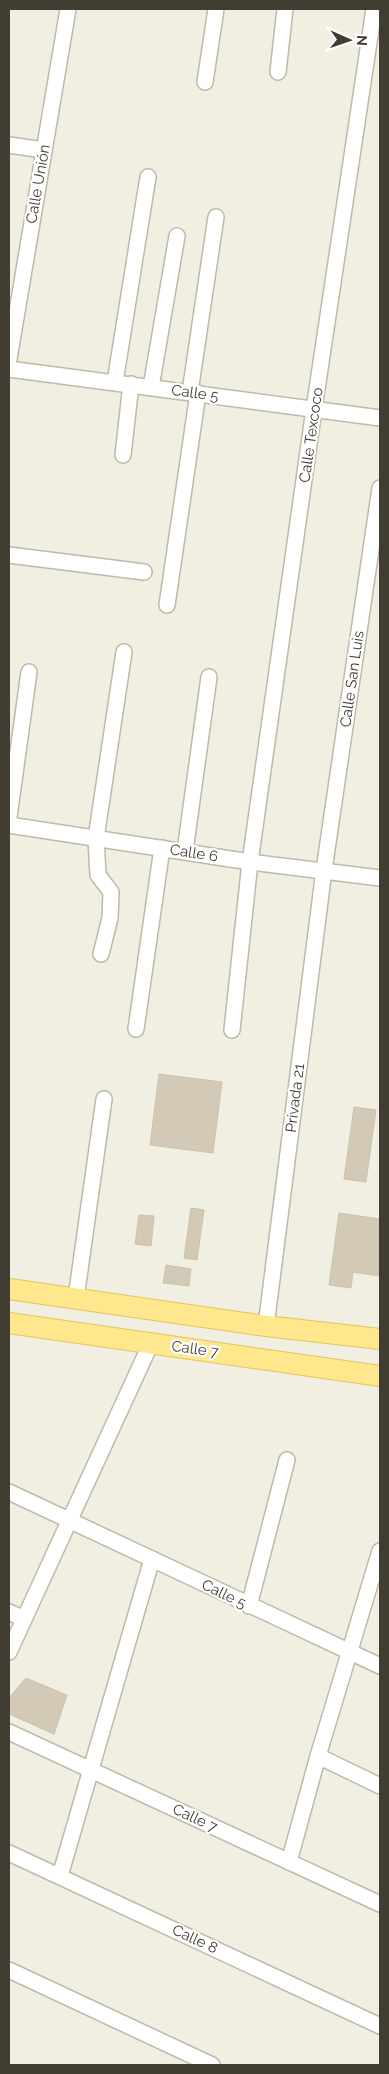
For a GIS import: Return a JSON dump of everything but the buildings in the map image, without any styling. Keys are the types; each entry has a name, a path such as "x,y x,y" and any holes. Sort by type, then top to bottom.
{"main road":[{"path":"9,1289 266,1326 380,1339"},
{"name":"Calle 7","path":"9,1323 380,1376"}],"street":[{"name":"Calle Unión","path":"9,359 68,9"},
{"path":"205,82 216,9"},
{"path":"278,72 285,9"},
{"name":"Calle Texcoco","path":"232,1030 250,862 314,409 374,9"},
{"path":"9,144 44,150"},
{"path":"115,382 148,177"},
{"path":"167,605 216,217"},
{"path":"151,387 177,236"},
{"name":"Calle 5","path":"9,369 380,418"},
{"path":"124,454 131,384"},
{"name":"Calle San Luis","path":"324,870 380,488"},
{"path":"9,555 144,572"},
{"path":"101,954 110,918 110,892 98,875 96,838 124,652"},
{"path":"9,817 29,672"},
{"path":"185,851 209,677"},
{"name":"Calle 6","path":"9,825 250,862 380,878"},
{"path":"136,1029 162,848"},
{"name":"Privada 21","path":"266,1326 324,870"},
{"path":"76,1298 104,1099"},
{"path":"9,1652 151,1343"},
{"path":"249,1606 287,1460"},
{"name":"Calle 5","path":"9,1492 380,1666"},
{"path":"289,1862 318,1756 380,1551"},
{"path":"60,1876 152,1559"},
{"path":"9,1612 24,1618"},
{"name":"Calle 7","path":"9,1732 380,1904"},
{"path":"318,1756 380,1786"},
{"name":"Calle 8","path":"9,1853 380,2026"},
{"path":"9,1970 212,2065"}]}
